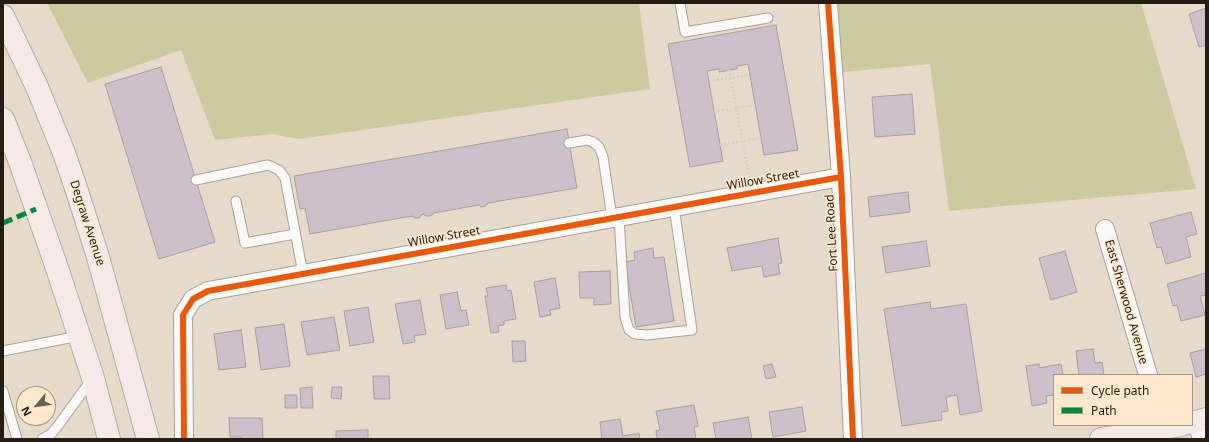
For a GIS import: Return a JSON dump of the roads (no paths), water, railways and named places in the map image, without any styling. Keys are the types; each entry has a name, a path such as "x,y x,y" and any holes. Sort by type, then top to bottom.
{"main road":[{"name":"Degraw Avenue","path":"3,16 37,87 76,188 98,256 148,439"},
{"path":"3,118 44,229 80,336 109,439"},
{"path":"102,413 104,439"},
{"path":"1101,439 1186,426"}],"street":[{"name":"Fort Lee Road","path":"828,3 841,177 853,439"},
{"name":"Willow Street","path":"184,439 183,315 193,299 208,291 841,177"},
{"name":"East Sherwood Avenue","path":"1106,229 1148,374"}],"lane":[{"path":"680,3 685,32 768,18"},
{"path":"569,143 586,140 592,142 599,147 603,157 616,218 625,317 630,330 635,334 648,335 692,330 674,207"},
{"path":"196,180 268,165 279,170 285,178 303,274"},
{"path":"236,202 245,243 296,234"},
{"path":"3,351 80,336"},
{"path":"42,439 51,434 57,427 92,378"},
{"path":"3,391 17,439"}]}
